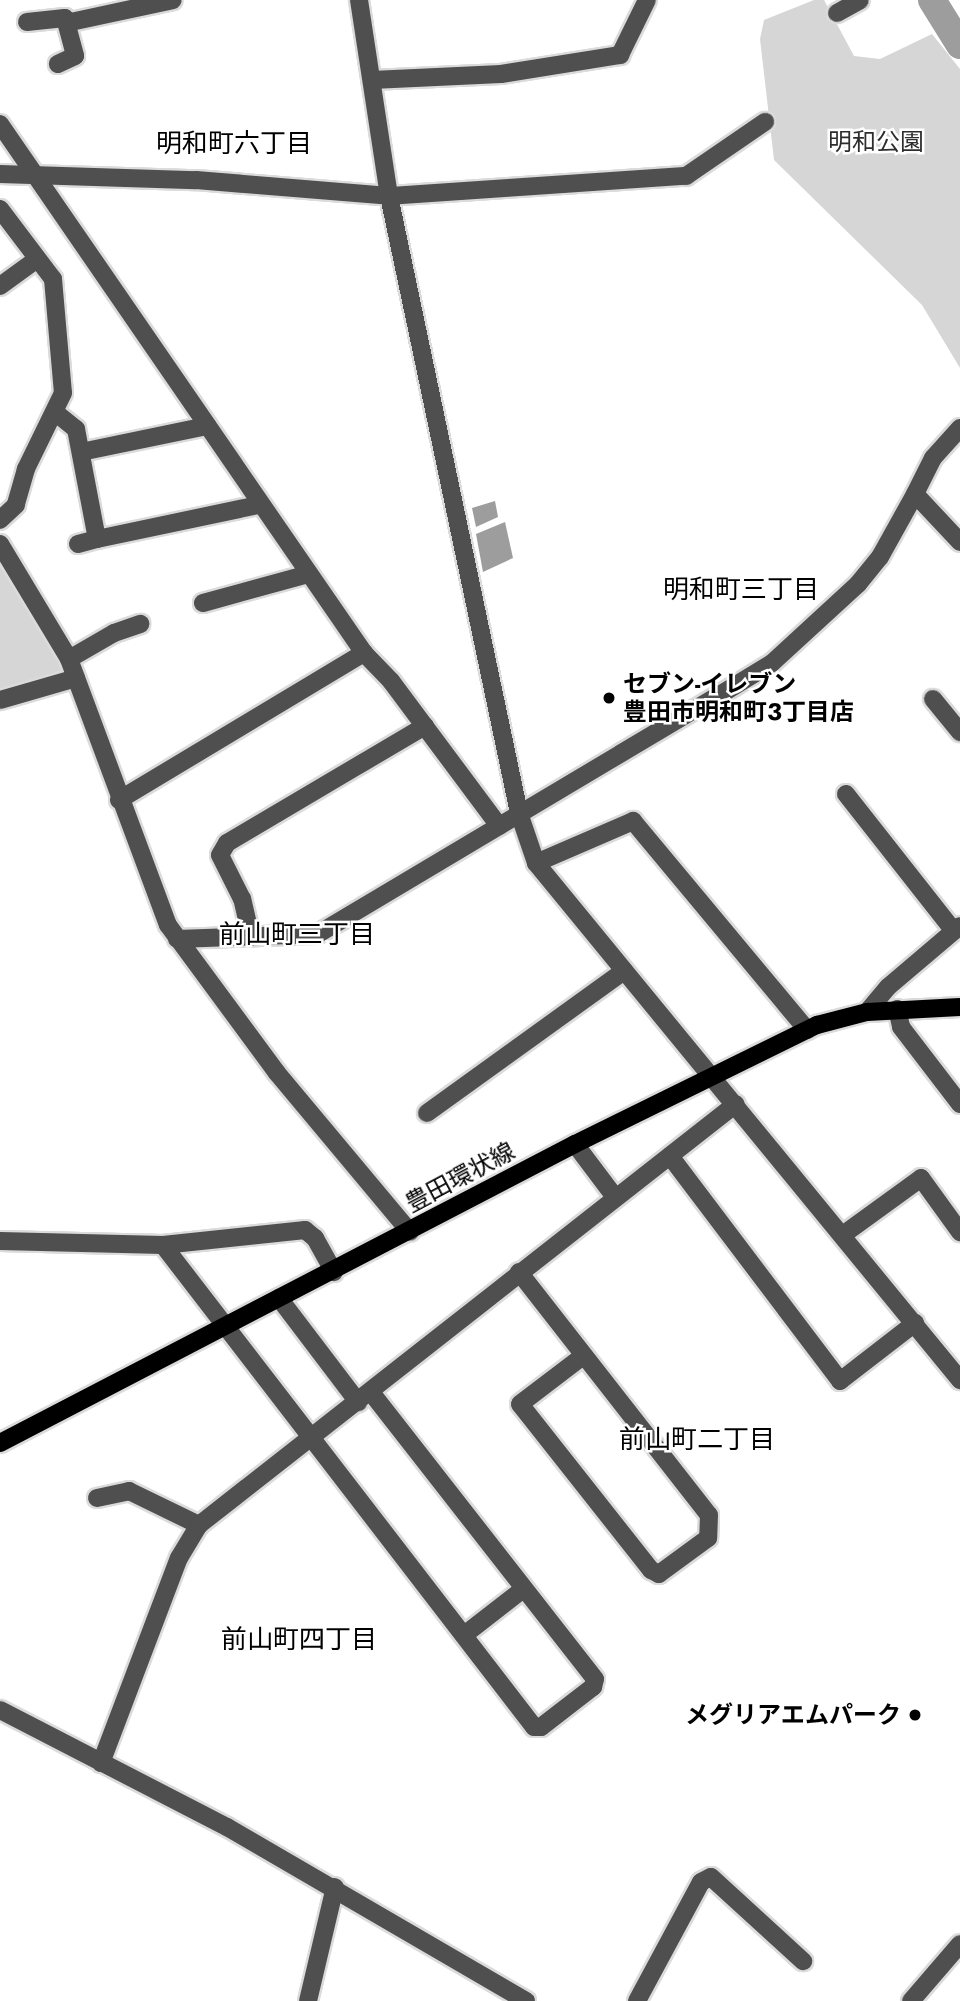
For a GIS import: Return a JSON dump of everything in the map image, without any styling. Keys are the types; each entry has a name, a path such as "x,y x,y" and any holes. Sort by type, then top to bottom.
{"main road":[{"name":"豊田環状線","path":"0,1443 225,1324 334,1272 575,1144 807,1030 866,1012 960,1007"}],"street":[{"path":"66,23 173,0"},
{"path":"365,0 359,0 389,196 519,813 536,863 844,1234 960,1380"},
{"path":"372,80 501,74 620,55 648,0"},
{"path":"837,13 860,0"},
{"path":"27,22 65,18 75,56 58,64"},
{"path":"0,174 196,180 389,196 686,176 765,122"},
{"path":"0,124 39,175 258,505 363,653 425,726 499,826"},
{"path":"0,209 53,279 63,393 56,413 26,469 16,506 0,520"},
{"path":"0,286 37,259"},
{"path":"56,413 76,429 97,539"},
{"path":"80,453 207,426"},
{"path":"177,939 318,934 772,663 865,575 915,494 933,458 960,428"},
{"path":"915,494 960,542"},
{"path":"78,544 258,505"},
{"path":"0,544 69,659 119,800 177,939 277,1073 410,1232"},
{"path":"203,603 308,574"},
{"path":"69,659 114,633 140,624"},
{"path":"119,800 363,653"},
{"path":"0,700 76,678"},
{"path":"933,699 960,732"},
{"path":"251,937 242,899 220,855 227,843 425,726"},
{"path":"846,794 957,929 888,987 866,1012"},
{"path":"536,863 633,821 807,1030"},
{"path":"427,1113 624,971"},
{"path":"897,1009 901,1027 960,1104"},
{"path":"101,1763 180,1558 199,1525 736,1104"},
{"path":"575,1144 615,1197"},
{"path":"670,1156 840,1381 915,1322"},
{"path":"844,1234 921,1178 960,1232"},
{"path":"0,1241 163,1245 306,1230 315,1238 334,1272"},
{"path":"163,1245 534,1727 541,1727 593,1687 595,1679 364,1397 279,1298"},
{"path":"519,1272 709,1515 708,1538 659,1574 651,1570 520,1404 583,1356"},
{"path":"97,1498 129,1491 199,1525"},
{"path":"464,1635 522,1590"},
{"path":"0,1710 335,1887 526,2001"},
{"path":"637,2001 701,1882 711,1877 803,1961"},
{"path":"308,2001 335,1887"},
{"path":"911,2001 960,1944"}],"green space":[{"name":"明和公園","path":"814,0 824,0 854,56 880,59 932,34 960,69 960,368 922,305 774,160 760,39 764,20"},
{"path":"0,558 69,659 63,675 0,694"}],"shaded area":[{"path":"495,501 498,517 476,527 472,508"},
{"path":"505,522 513,558 483,572 476,534"}],"waterway":[{"path":"932,0 960,45"}],"place":[{"name":"セブン-イレブン 豊田市明和町３丁目店","path":"609,698"},
{"name":"メグリアエムパーク","path":"915,1715"}],"district":[{"name":"明和町六丁目","path":"234,144"},
{"name":"明和町三丁目","path":"741,590"},
{"name":"前山町三丁目","path":"297,935"},
{"name":"前山町二丁目","path":"697,1440"},
{"name":"前山町四丁目","path":"299,1640"}]}
